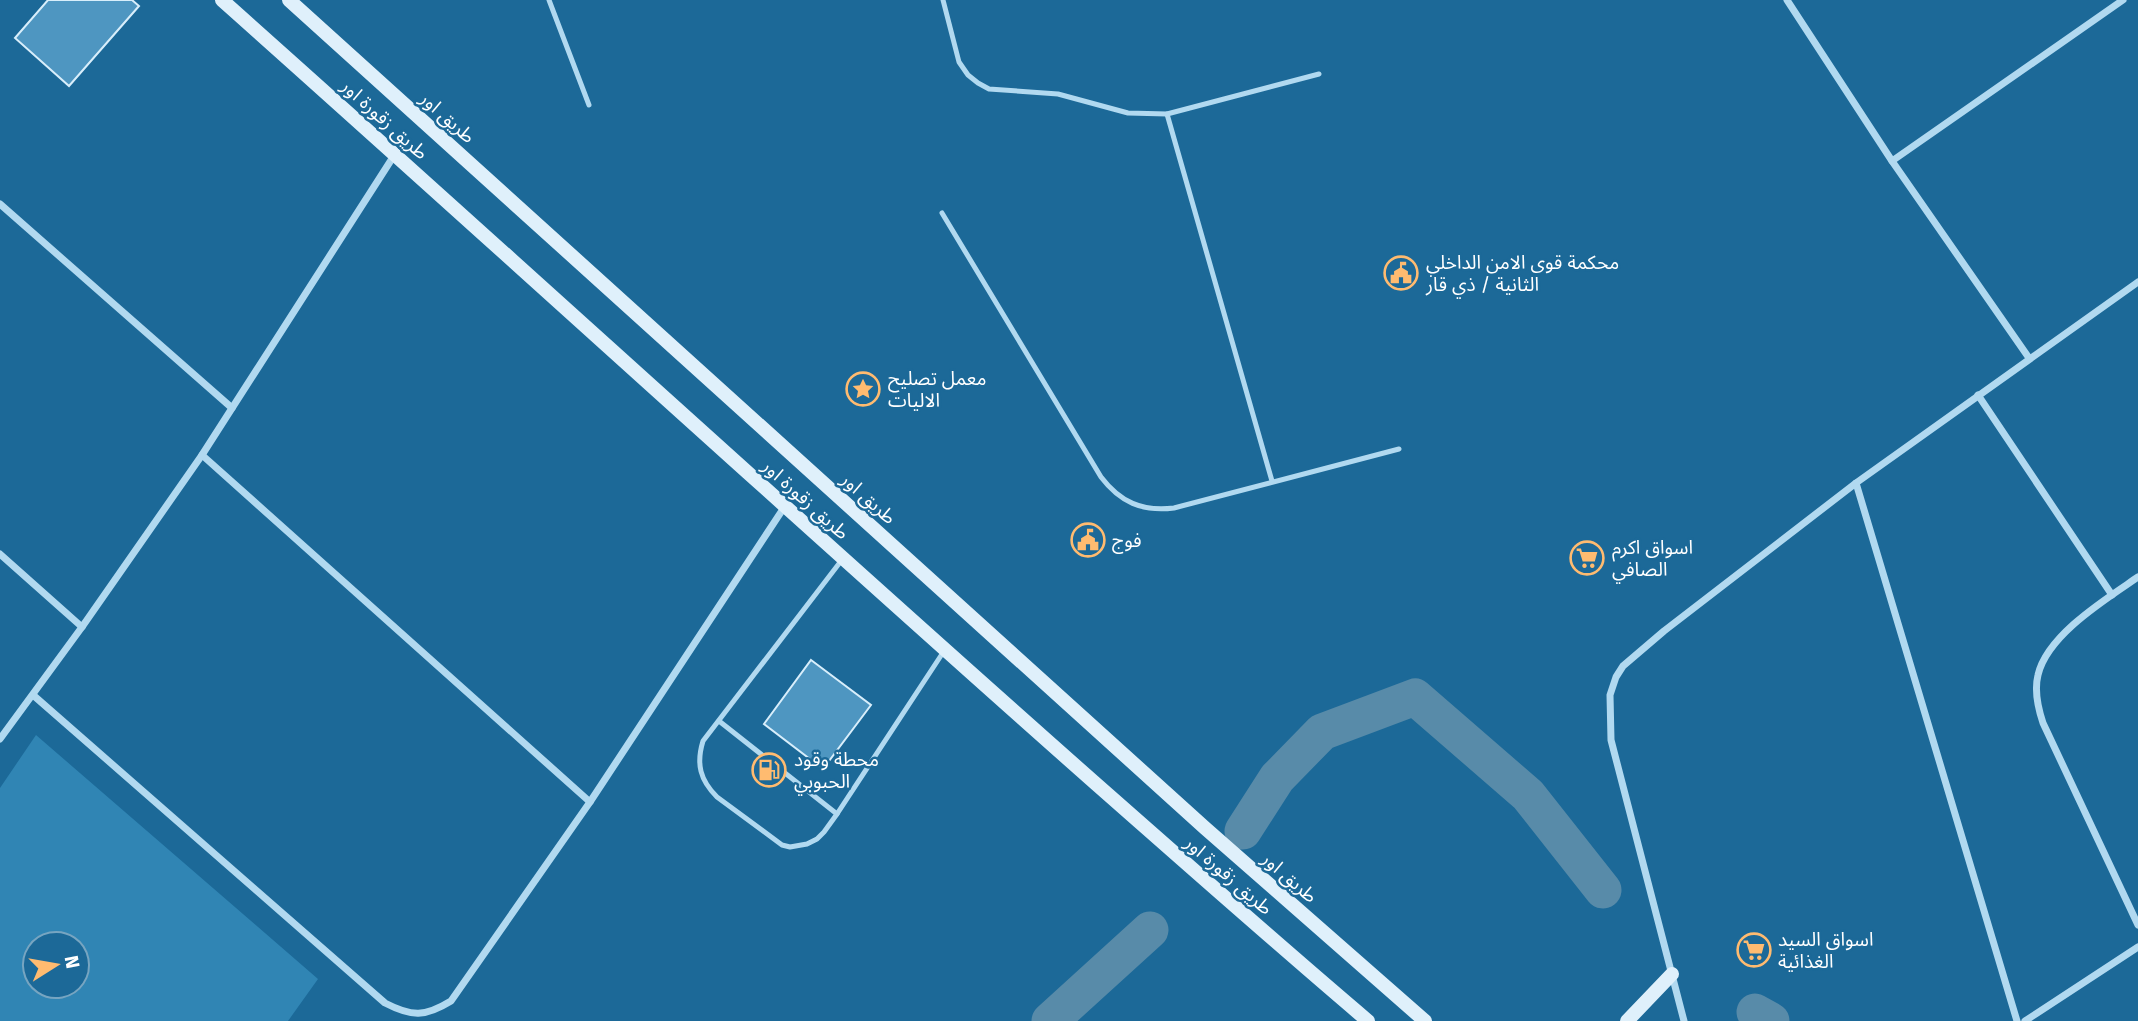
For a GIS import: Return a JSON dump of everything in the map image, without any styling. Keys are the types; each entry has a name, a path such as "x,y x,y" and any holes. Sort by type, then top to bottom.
{"main road":[{"name":"طريق زقورة اور","path":"222,0 945,650 1368,1021"},
{"name":"طريق اور","path":"289,0 1184,809 1425,1021"},
{"path":"1627,1021 1672,974"}],"street":[{"path":"1787,0 1892,161 2029,358"},
{"path":"1892,161 2123,0"},
{"path":"0,739 202,455 395,154"},
{"path":"0,204 232,408"},
{"path":"1684,1021 1611,740 1610,695 1616,677 1623,666 1664,631 1856,483 2138,282"},
{"path":"1978,395 2112,595"},
{"path":"202,455 590,802"},
{"path":"1856,483 2017,1021"},
{"path":"33,695 386,1003 401,1011 418,1014 436,1010 451,1001 590,802 785,506"},
{"path":"0,554 82,627"},
{"path":"2138,577 2062,635 2047,653 2038,676 2036,700 2043,723 2138,925"},
{"path":"2025,1021 2138,947"}],"lane":[{"path":"549,0 589,105"},
{"path":"943,0 959,62 968,75 989,89 1058,94 1128,113 1167,114 1319,74"},
{"path":"1167,114 1272,481"},
{"path":"942,213 1101,477 1118,496 1129,503 1159,510 1174,508 1399,449"},
{"path":"843,558 703,741 699,765 702,778 717,797 782,845 790,847 817,839 837,814 945,650"},
{"path":"719,721 837,814"}],"shaded area":[{"path":"36,735 318,979 288,1021 0,1021 0,788"}],"building":[{"path":"48,0 132,0 139,6 69,86 15,38"},
{"path":"811,660 871,705 823,769 764,724"}],"waterway":[{"path":"1243,831 1277,778 1322,732 1415,697 1528,795 1603,890"},
{"path":"1050,1021 1150,930"},
{"path":"1755,1012 1771,1021"}],"place":[{"name":"محكمة قوى الامن الداخلي الثانية / ذي قار","path":"1401,273"},
{"name":"معمل تصليح الاليات","path":"863,389"},
{"name":"فوج","path":"1088,540"},
{"name":"اسواق اكرم الصافي","path":"1587,558"},
{"name":"محطة وقود الحبوبي","path":"769,770"},
{"name":"اسواق السيد الغذائية","path":"1754,950"}]}
